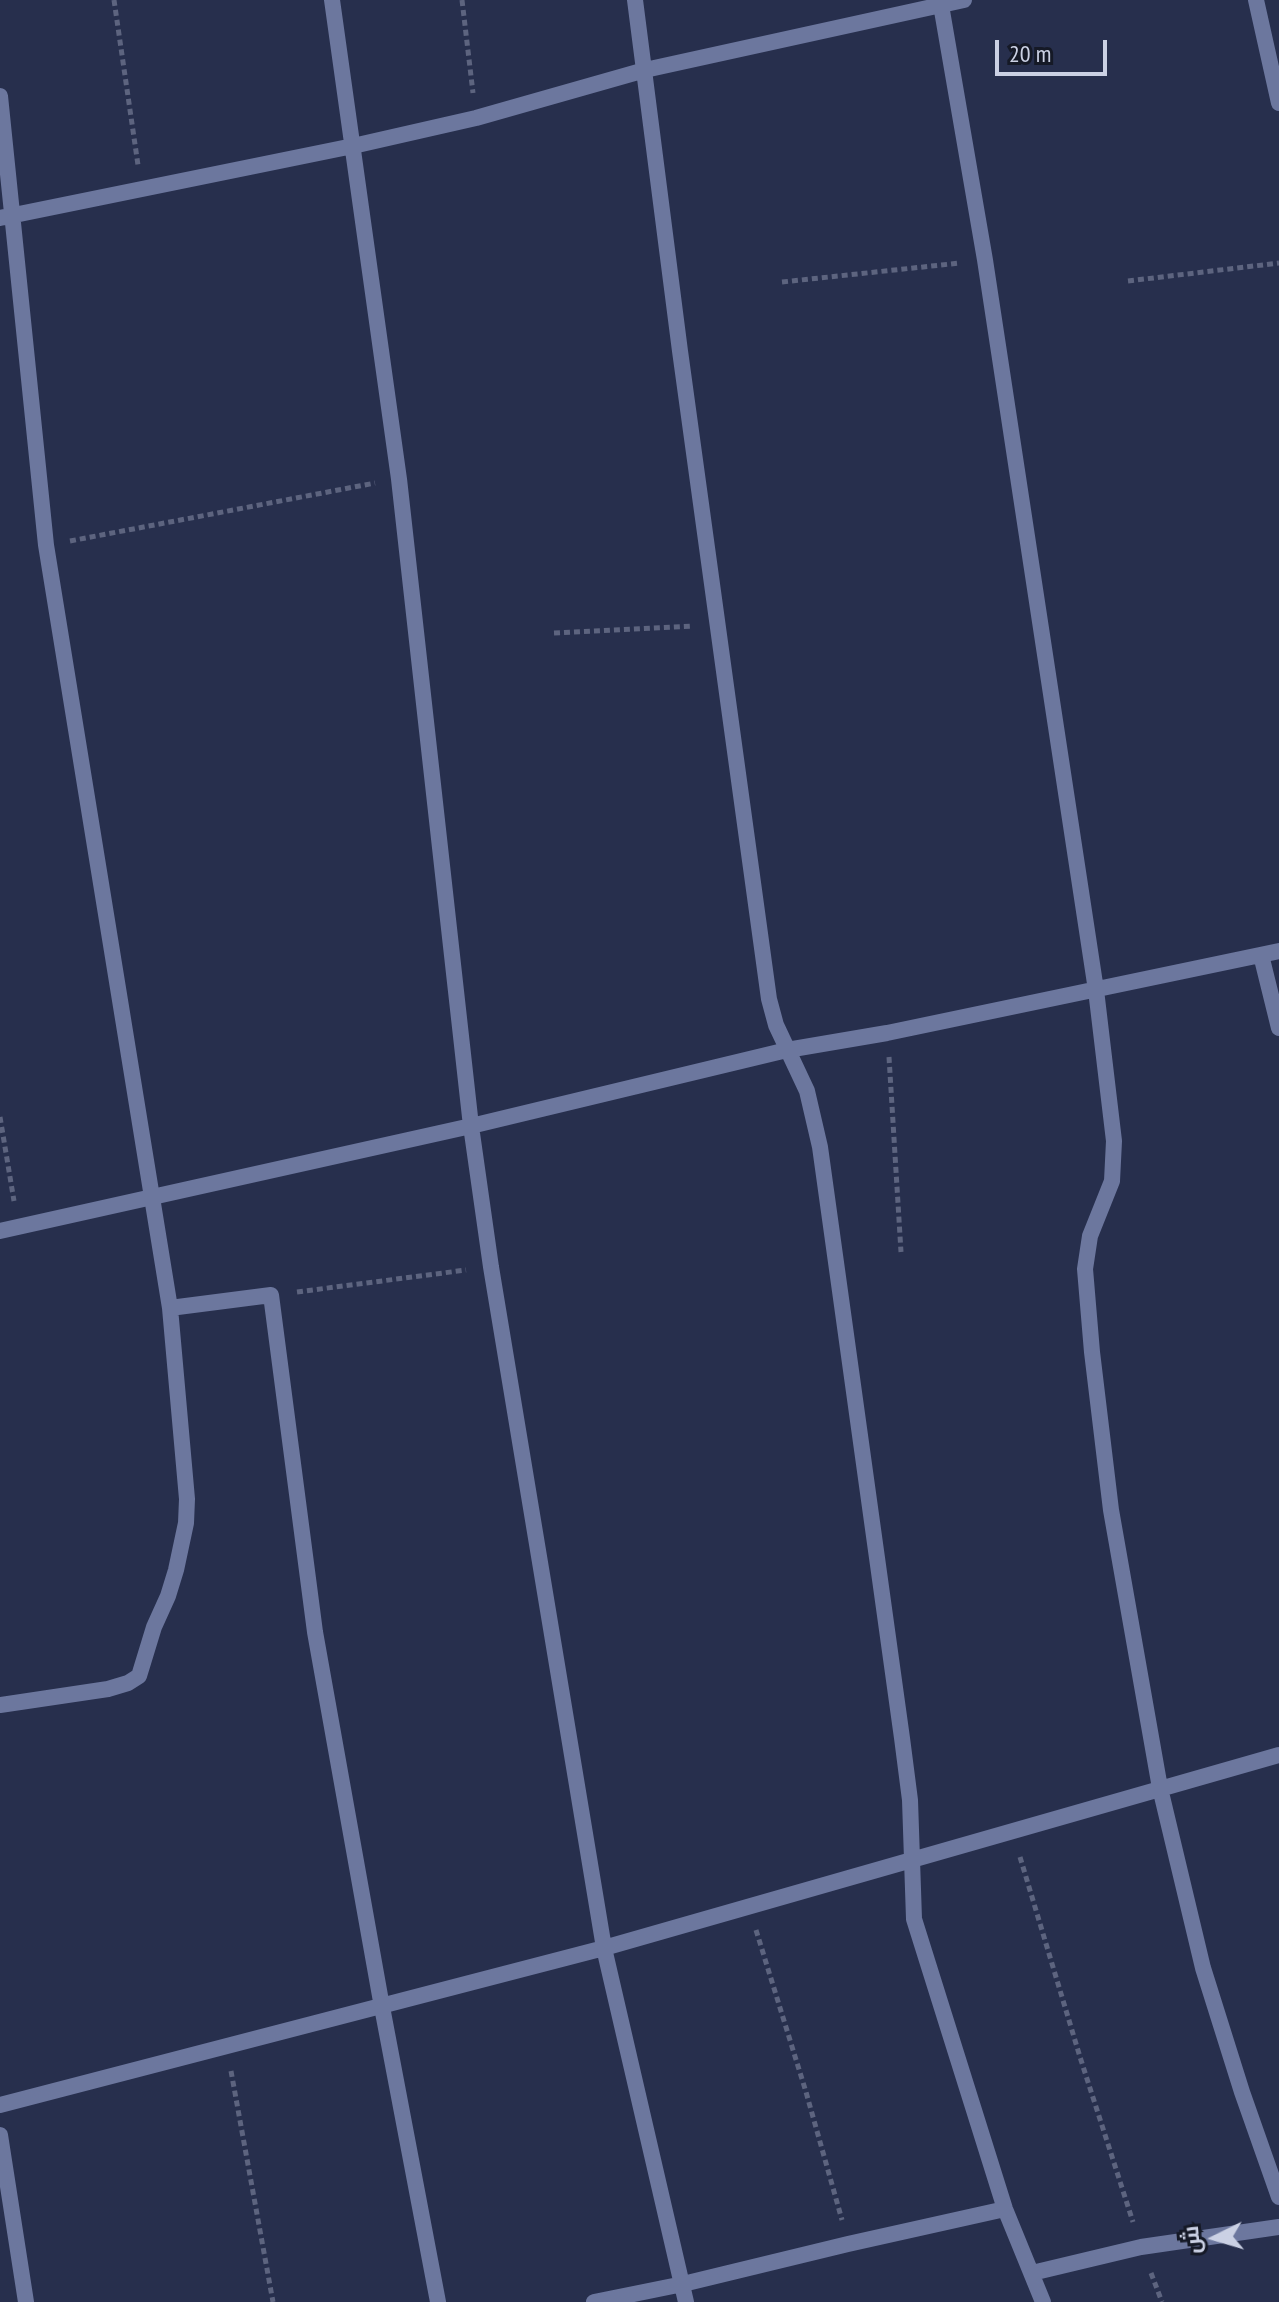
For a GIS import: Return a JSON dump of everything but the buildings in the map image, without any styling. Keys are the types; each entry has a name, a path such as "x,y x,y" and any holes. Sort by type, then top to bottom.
{"street":[{"path":"332,0 399,479 471,1126 491,1267 604,1948 686,2302"},
{"path":"635,0 769,999 776,1025 807,1091 820,1147 910,1800 914,1919 1005,2209 1043,2302"},
{"path":"6,217 353,146 476,118 645,70 909,6 941,5 964,0"},
{"path":"1256,0 1279,103"},
{"path":"941,5 985,260 1096,990 1114,1141 1112,1181 1087,1250 1086,1292 1111,1510 1160,1788 1203,1968 1279,2197"},
{"path":"0,96 6,217 46,545 170,1308 185,1475 186,1523 168,1596 154,1627 139,1676 108,1689 0,1705"},
{"path":"0,1231 471,1126 787,1050 887,1033 1279,951"},
{"path":"1261,955 1279,1028"},
{"path":"170,1308 271,1295 315,1632 438,2302"},
{"path":"0,2105 604,1948 1279,1755"},
{"path":"0,2135 26,2302"},
{"path":"594,2302 1005,2209"},
{"path":"1032,2273 1141,2247 1279,2227"}],"path":[{"path":"114,0 141,190"},
{"path":"462,0 476,118"},
{"path":"782,282 985,260"},
{"path":"1128,281 1279,263"},
{"path":"46,545 399,479"},
{"path":"554,633 718,624"},
{"path":"887,1033 901,1252"},
{"path":"0,1117 18,1226"},
{"path":"271,1295 491,1267"},
{"path":"1013,1831 1080,2057 1141,2247"},
{"path":"749,1907 806,2092 848,2244"},
{"path":"227,2046 273,2302"}]}
